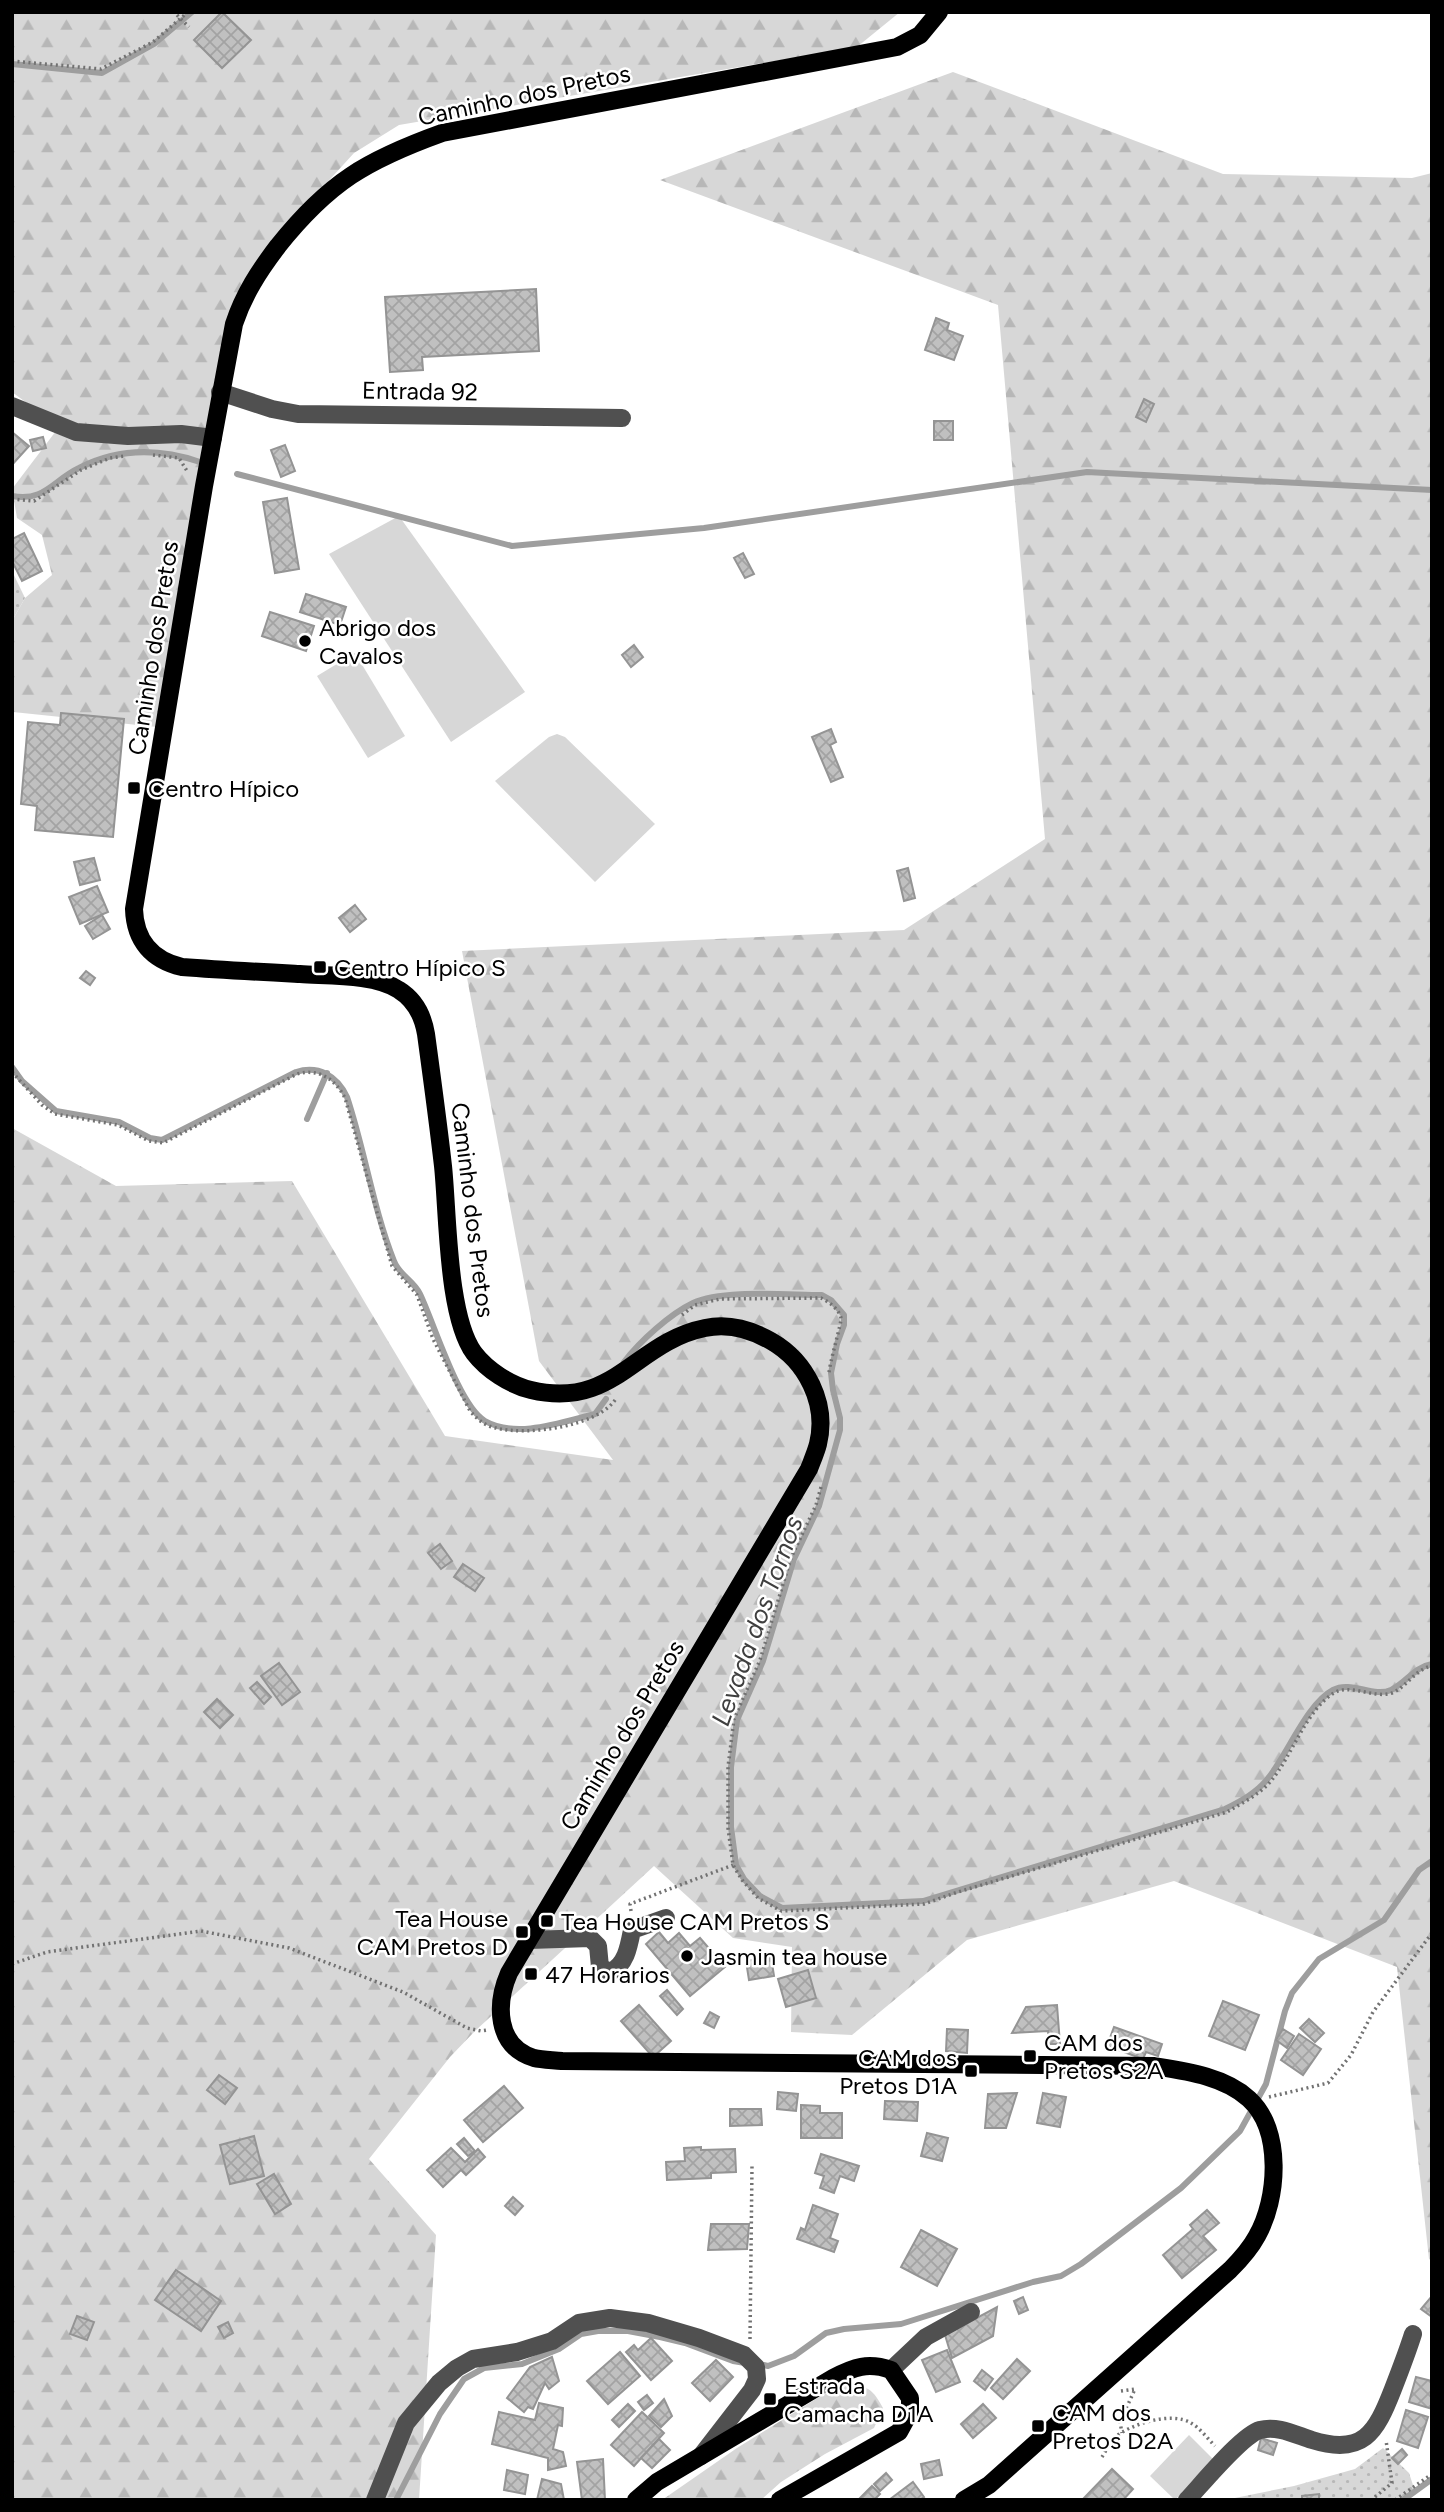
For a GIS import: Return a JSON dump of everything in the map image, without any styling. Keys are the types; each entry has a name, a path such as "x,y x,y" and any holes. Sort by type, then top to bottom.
{"main road":[{"name":"Caminho dos Pretos","path":"501,2022 501,1991 509,1973 809,1469 819,1443 818,1406 809,1378 790,1353 750,1331 721,1326 692,1331 595,1389 564,1395 534,1391 498,1375 475,1353 463,1331 457,1305 425,1023 415,1004 407,996 382,982 348,977 175,966 151,953 138,934 134,909 220,391 237,316 255,277 303,214 331,188 357,171 401,148 442,133 897,47 920,35 939,12"},
{"path":"501,2022 517,2048 533,2057 562,2061 1153,2066 1184,2070 1211,2078 1254,2105 1272,2148 1274,2172 1265,2220 1249,2249 1221,2278 989,2485 964,2500"},
{"path":"636,2500 657,2482 847,2371 871,2364 891,2370 910,2398 910,2412 899,2432 780,2500"}],"street":[{"name":"Entrada 92","path":"220,391 272,409 298,414 622,418"},
{"path":"12,406 76,432 128,436 181,434 213,438"},
{"path":"529,1940 590,1938 598,1946 600,1967 610,1972 617,1969 624,1959 632,1930 666,1919"},
{"path":"891,2370 926,2337 971,2312"},
{"path":"375,2500 406,2423 439,2384 457,2368 473,2359 517,2352 552,2341 579,2323 610,2318 648,2323 699,2338 753,2363 757,2379 752,2390 701,2456"},
{"path":"1186,2500 1247,2437 1269,2429 1278,2429 1330,2446 1348,2445 1364,2439 1382,2417 1413,2333"}],"path":[{"path":"12,61 101,69 153,42 188,12"},
{"path":"177,15 189,27"},
{"path":"12,499 34,500 81,470 110,458 129,455"},
{"path":"152,455 179,458 193,480 204,486"},
{"path":"12,1072 42,1105 55,1114 118,1125 149,1141 163,1143 297,1074 311,1072 326,1076 340,1087 345,1098 392,1266 417,1295 433,1339 476,1418 494,1428 521,1432 596,1417 613,1403 621,1390 628,1368"},
{"path":"674,1320 695,1305 720,1299 821,1298 829,1302 841,1316 830,1361 829,1382"},
{"path":"823,1482 791,1558 760,1660 734,1719 728,1767 727,1828 733,1865 741,1880 758,1898 781,1912 924,1904 1227,1812 1250,1799 1270,1782 1322,1702 1336,1691 1381,1696 1395,1691 1412,1676 1432,1667"},
{"path":"632,1930 630,1904 733,1865"},
{"path":"12,1964 47,1952 201,1931 289,1948 403,1992 467,2028 481,2031 501,2022"},
{"path":"1254,2105 1270,2097 1328,2083 1350,2054 1373,2012 1432,1933"},
{"path":"752,2166 753,2363"},
{"path":"1121,2391 1135,2389 1120,2422 1122,2433"},
{"path":"1102,2457 1111,2440 1164,2417 1192,2423 1227,2458"},
{"path":"1375,2497 1392,2483 1382,2417"},
{"path":"1395,2500 1432,2474"}],"green space":[{"path":"12,12 900,12 857,47 399,125 354,153 260,256 230,370 157,727 13,712 12,621 25,598 52,575 42,535 17,518 12,489 59,427 12,392"},
{"path":"953,72 1223,174 1412,178 1432,173 1432,2261 1429,2259 1397,1967 1174,1881 967,1940 852,2035 791,2032 792,1947 733,1938 654,1866 475,2031 450,2057 369,2159 436,2235 419,2500 12,2500 12,1128 116,1186 292,1181 445,1436 613,1460 539,1361 462,951 904,930 1045,839 998,305 660,180"},
{"path":"399,516 525,692 451,742 329,554"},
{"path":"12,571 25,598 12,621"},
{"path":"355,653 405,736 368,758 317,676"},
{"path":"557,734 565,737 655,824 595,882 495,781 549,737"},
{"path":"840,2384 861,2386 875,2395 883,2408 874,2428 825,2454 781,2482 761,2500 662,2500 737,2448"},
{"path":"1189,2435 1214,2460 1175,2500 1150,2476"},
{"path":"1383,2448 1409,2473 1416,2494 1400,2500 1225,2500 1294,2486 1355,2469"}],"building":[{"path":"222,12 251,40 222,68 194,40"},
{"path":"536,289 539,351 422,357 423,370 390,372 385,297"},
{"path":"936,318 949,323 947,330 963,336 954,360 925,350"},
{"path":"1144,399 1154,404 1146,422 1136,417"},
{"path":"934,421 953,421 953,440 934,440"},
{"path":"12,432 29,446 12,465"},
{"path":"43,437 46,448 33,451 30,440"},
{"path":"285,445 295,471 281,477 271,450"},
{"path":"287,498 299,569 275,573 263,502"},
{"path":"24,533 42,571 22,581 12,561 12,539"},
{"path":"743,553 754,574 745,578 734,558"},
{"path":"306,594 346,607 340,625 300,612"},
{"path":"270,612 314,626 306,651 262,636"},
{"path":"634,645 643,657 631,667 622,655"},
{"path":"61,713 124,719 113,837 35,830 37,806 21,804 28,722 60,725"},
{"path":"831,729 836,742 830,745 843,777 831,782 812,737"},
{"path":"94,858 100,880 80,885 74,862"},
{"path":"908,868 915,898 904,901 897,871"},
{"path":"97,886 108,912 80,924 69,897"},
{"path":"355,905 366,919 350,932 339,918"},
{"path":"102,915 110,929 93,939 85,926"},
{"path":"86,971 95,978 90,985 80,978"},
{"path":"440,1544 452,1561 441,1569 428,1553"},
{"path":"463,1564 484,1578 475,1591 454,1577"},
{"path":"279,1663 300,1692 282,1705 261,1676"},
{"path":"257,1682 271,1697 264,1704 250,1688"},
{"path":"217,1699 233,1715 220,1728 204,1712"},
{"name":"Jasmin tea house","path":"659,1932 668,1943 679,1933 690,1946 700,1938 725,1967 690,1996 646,1944"},
{"path":"771,1957 774,1976 749,1980 746,1961"},
{"path":"808,1970 816,1998 786,2007 778,1979"},
{"path":"667,1990 683,2009 677,2015 660,1996"},
{"path":"1223,2001 1259,2015 1245,2050 1209,2036"},
{"path":"639,2005 671,2041 653,2057 621,2021"},
{"path":"1057,2005 1060,2044 1049,2044 1048,2031 1012,2033 1026,2007"},
{"path":"710,2012 719,2017 714,2028 704,2023"},
{"path":"1309,2019 1324,2033 1315,2042 1300,2028"},
{"path":"1114,2027 1162,2044 1158,2056 1146,2052 1143,2059 1107,2046"},
{"path":"947,2029 968,2030 967,2053 946,2051"},
{"path":"1283,2029 1294,2036 1287,2048 1276,2040"},
{"path":"1299,2034 1321,2049 1303,2075 1281,2060"},
{"path":"219,2075 237,2088 225,2104 207,2090"},
{"path":"504,2086 523,2108 483,2142 464,2120"},
{"path":"778,2092 798,2094 796,2111 777,2109"},
{"path":"1017,2093 1006,2128 985,2128 988,2094"},
{"path":"1043,2093 1066,2097 1060,2127 1037,2123"},
{"path":"885,2101 918,2102 917,2121 884,2119"},
{"path":"801,2105 820,2106 820,2113 842,2113 842,2138 801,2138"},
{"path":"730,2109 761,2109 762,2125 730,2126"},
{"path":"927,2133 948,2138 942,2161 921,2156"},
{"path":"254,2136 264,2176 230,2184 220,2145"},
{"path":"464,2138 475,2151 468,2156 457,2144"},
{"path":"701,2147 701,2150 735,2149 736,2172 711,2173 711,2178 667,2180 666,2162 685,2161 684,2148"},
{"path":"451,2148 465,2162 478,2149 485,2157 466,2175 461,2170 443,2187 427,2170"},
{"path":"821,2154 859,2166 854,2181 840,2176 834,2193 820,2188 824,2176 815,2173"},
{"path":"274,2174 291,2204 275,2214 257,2184"},
{"path":"513,2197 523,2206 515,2215 505,2206"},
{"path":"813,2205 838,2214 830,2238 838,2241 834,2252 797,2239 801,2228 805,2230"},
{"path":"1207,2210 1219,2223 1203,2236 1216,2250 1182,2278 1163,2255 1193,2229 1190,2225"},
{"path":"711,2224 749,2224 747,2249 708,2250"},
{"path":"921,2230 957,2249 937,2286 901,2267"},
{"path":"176,2270 221,2301 201,2331 155,2300"},
{"path":"1432,2296 1432,2317 1421,2309"},
{"path":"1023,2297 1028,2310 1019,2314 1014,2301"},
{"path":"997,2307 993,2336 952,2358 945,2335"},
{"path":"77,2316 94,2322 87,2340 70,2334"},
{"path":"228,2322 233,2333 224,2338 218,2327"},
{"path":"651,2338 672,2361 651,2380 626,2352 634,2345 638,2350"},
{"path":"947,2350 960,2382 936,2392 922,2360"},
{"path":"620,2352 640,2376 608,2404 587,2381"},
{"path":"552,2357 559,2381 549,2389 545,2383 533,2409 528,2407 524,2412 507,2398 530,2367"},
{"path":"1017,2359 1030,2371 1003,2399 991,2388"},
{"path":"716,2360 733,2377 710,2401 692,2383"},
{"path":"982,2370 993,2379 985,2390 974,2381"},
{"path":"1416,2377 1432,2381 1432,2409 1409,2402"},
{"path":"647,2395 653,2403 644,2410 638,2402"},
{"path":"664,2399 672,2416 661,2427 649,2416"},
{"path":"539,2403 563,2408 562,2426 558,2425 553,2449 563,2452 566,2466 548,2470 548,2458 492,2444 499,2412 535,2420"},
{"path":"628,2404 635,2411 619,2427 612,2420"},
{"path":"983,2404 996,2418 973,2438 961,2424"},
{"path":"1406,2410 1428,2417 1418,2448 1397,2441"},
{"path":"642,2412 664,2433 634,2466 611,2445"},
{"path":"1261,2438 1277,2443 1273,2455 1258,2450"},
{"path":"659,2439 670,2450 652,2468 641,2458"},
{"path":"1402,2449 1407,2455 1398,2464 1392,2458"},
{"path":"603,2459 605,2500 582,2500 577,2462"},
{"path":"939,2460 942,2475 924,2479 921,2464"},
{"path":"1112,2469 1133,2489 1123,2500 1086,2500 1084,2498"},
{"path":"507,2470 528,2475 525,2494 504,2490"},
{"path":"886,2473 892,2480 880,2491 874,2484"},
{"path":"542,2479 561,2484 564,2500 537,2500"},
{"path":"913,2482 924,2497 920,2500 889,2500"},
{"path":"872,2486 880,2494 874,2500 858,2500"},
{"path":"1319,2494 1319,2500 1302,2500 1302,2496"}],"waterway":[{"name":"Levada dos Tornos","path":"12,64 102,73 154,44 192,12"},
{"path":"12,496 33,496 94,461 124,454 154,452 200,462"},
{"path":"237,474 512,546 704,528 1087,472 1432,490"},
{"name":"Levada dos Tornos","path":"12,1067 22,1081 56,1111 119,1122 150,1138 162,1140 296,1072 312,1070 326,1074 338,1083 347,1097 380,1221 394,1261 420,1294 448,1363 475,1412 485,1421 498,1426 525,1429 595,1414 606,1399"},
{"path":"307,1119 327,1073"},
{"name":"Levada dos Tornos","path":"624,1362 665,1321 693,1303 705,1299 756,1294 822,1295 831,1300 844,1315 844,1325 831,1373 840,1430 819,1506 794,1559 763,1661 737,1720 731,1767 731,1827 736,1865 744,1879 760,1896 782,1908 923,1901 1225,1809 1249,1796 1265,1782 1306,1717 1333,1690 1347,1687 1384,1692 1396,1687 1420,1668 1432,1664"},
{"path":"759,2364 768,2366 794,2356 826,2333 901,2324 1033,2282 1061,2276 1081,2264 1181,2188 1240,2131 1266,2084 1292,1993 1319,1959 1384,1920 1419,1870 1432,1861"},
{"path":"396,2500 440,2414 464,2379 484,2368 522,2364 559,2349 581,2334 598,2331 628,2331 660,2337 745,2363"},
{"name":"Levada dos Tornos","path":"1403,2500 1432,2479"}],"place":[{"name":"Abrigo dos Cavalos","path":"305,641"},
{"name":"Centro Hípico","path":"134,788"},
{"name":"Centro Hípico S","path":"320,967"},
{"name":"Tea House CAM Pretos S","path":"547,1921"},
{"name":"Tea House CAM Pretos D","path":"522,1932"},
{"name":"Jasmin tea house","path":"687,1956"},
{"name":"47 Horarios","path":"531,1974"},
{"name":"CAM dos Pretos S2A","path":"1030,2056"},
{"name":"CAM dos Pretos D1A","path":"971,2071"},
{"name":"Estrada Camacha D1A","path":"770,2399"},
{"name":"CAM dos Pretos D2A","path":"1038,2426"}]}
